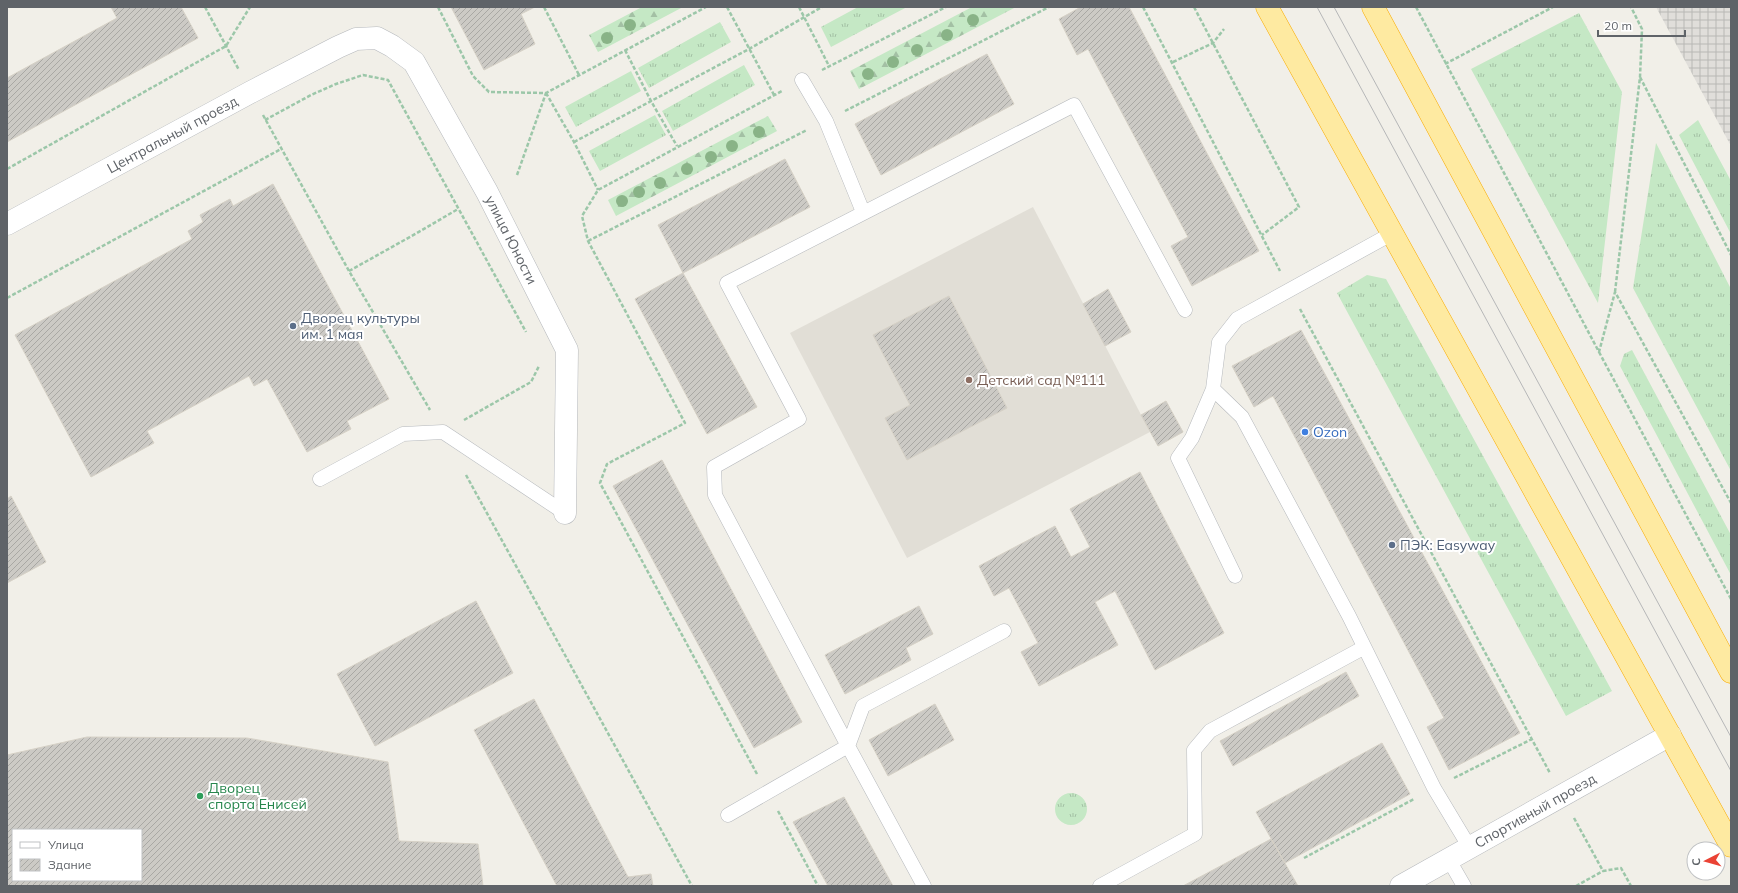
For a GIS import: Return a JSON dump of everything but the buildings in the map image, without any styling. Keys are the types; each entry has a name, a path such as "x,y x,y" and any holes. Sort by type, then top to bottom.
{"highway":[{"path":"1268,7 1731,846"},
{"path":"1373,7 1731,672"}],"street":[{"name":"улица Юности","path":"338,47 356,40 377,38 392,46 414,62 487,192 567,350 565,513"},
{"name":"Центральный проезд","path":"7,224 251,92 338,47"},
{"name":"Спортивный проезд","path":"1401,886 1670,735"}],"lane":[{"path":"802,80 826,121 863,212"},
{"path":"924,886 715,495 714,467 799,419 727,283 1074,105 1185,310"},
{"path":"1235,576 1178,458 1192,438 1213,389 1219,342 1237,319 1393,233"},
{"path":"1213,389 1242,417 1345,609 1434,788 1470,848"},
{"path":"320,479 403,434 443,432 565,513"},
{"path":"728,815 848,746 863,706 1004,632"},
{"path":"1100,886 1195,834 1194,750 1210,731 1364,648"},
{"path":"1449,860 1464,886"}],"path":[{"path":"205,7 265,120 349,271 443,432 531,382 539,367 539,360"},
{"path":"7,168 226,46 250,7"},
{"path":"438,7 473,76 489,92 546,93 706,7"},
{"path":"544,7 579,75"},
{"path":"727,7 774,95"},
{"path":"799,7 829,66"},
{"path":"574,142 749,49 822,7"},
{"path":"818,886 600,483 607,464 686,423 588,241 582,216 598,190 677,146 802,80 946,7"},
{"path":"1143,7 1173,62 1289,289 1603,871"},
{"path":"1194,7 1299,207 1262,236"},
{"path":"1416,7 1731,599"},
{"path":"1445,64 1553,7"},
{"path":"1599,352 1615,292 1640,77 1642,29 1631,7"},
{"path":"1173,62 1212,43 1224,29"},
{"path":"625,50 651,101 677,146"},
{"path":"265,120 311,95 336,84 363,76 388,80 526,332"},
{"path":"1640,77 1731,255"},
{"path":"546,93 574,142 598,190"},
{"path":"517,175 546,93"},
{"path":"7,298 282,149"},
{"path":"349,271 417,234 458,209"},
{"path":"1615,292 1731,503"},
{"path":"466,474 692,886"},
{"path":"1576,886 1603,871 1621,868 1631,886"}],"shaded area":[{"path":"1656,7 1731,7 1731,146"},
{"name":"Детский сад №111","path":"1033,207 1150,432 907,558 790,333"}],"green space":[{"path":"642,7 683,7 598,52 589,35"},
{"path":"858,7 907,7 831,47 821,27"},
{"path":"972,7 1016,7 859,89 850,71"},
{"path":"1579,13 1622,92 1598,303 1471,69"},
{"path":"720,22 731,42 649,88 638,68"},
{"path":"744,65 755,85 673,131 662,111"},
{"path":"631,71 641,91 576,127 565,107"},
{"path":"655,115 666,135 600,171 589,151"},
{"path":"768,116 777,131 616,216 608,200"},
{"path":"1698,120 1731,181 1731,234 1679,135"},
{"path":"1656,143 1731,289 1731,471 1633,288"},
{"path":"1367,275 1386,279 1612,691 1566,716 1337,293"},
{"path":"1632,350 1731,535 1731,575 1620,366 1624,354"},
{"path":"1071,793 1082,798 1087,809 1082,820 1071,825 1060,820 1055,809 1060,798"}],"tram line":[{"path":"1317,7 1731,771"},
{"path":"1334,7 1731,737"}],"place":[{"name":"Дворец культуры им. 1 мая","path":"293,326"},
{"name":"Детский сад №111","path":"969,380"},
{"name":"Ozon","path":"1305,432"},
{"name":"ПЭК: Easyway","path":"1392,545"},
{"name":"Дворец спорта Енисей","path":"200,796"}]}
